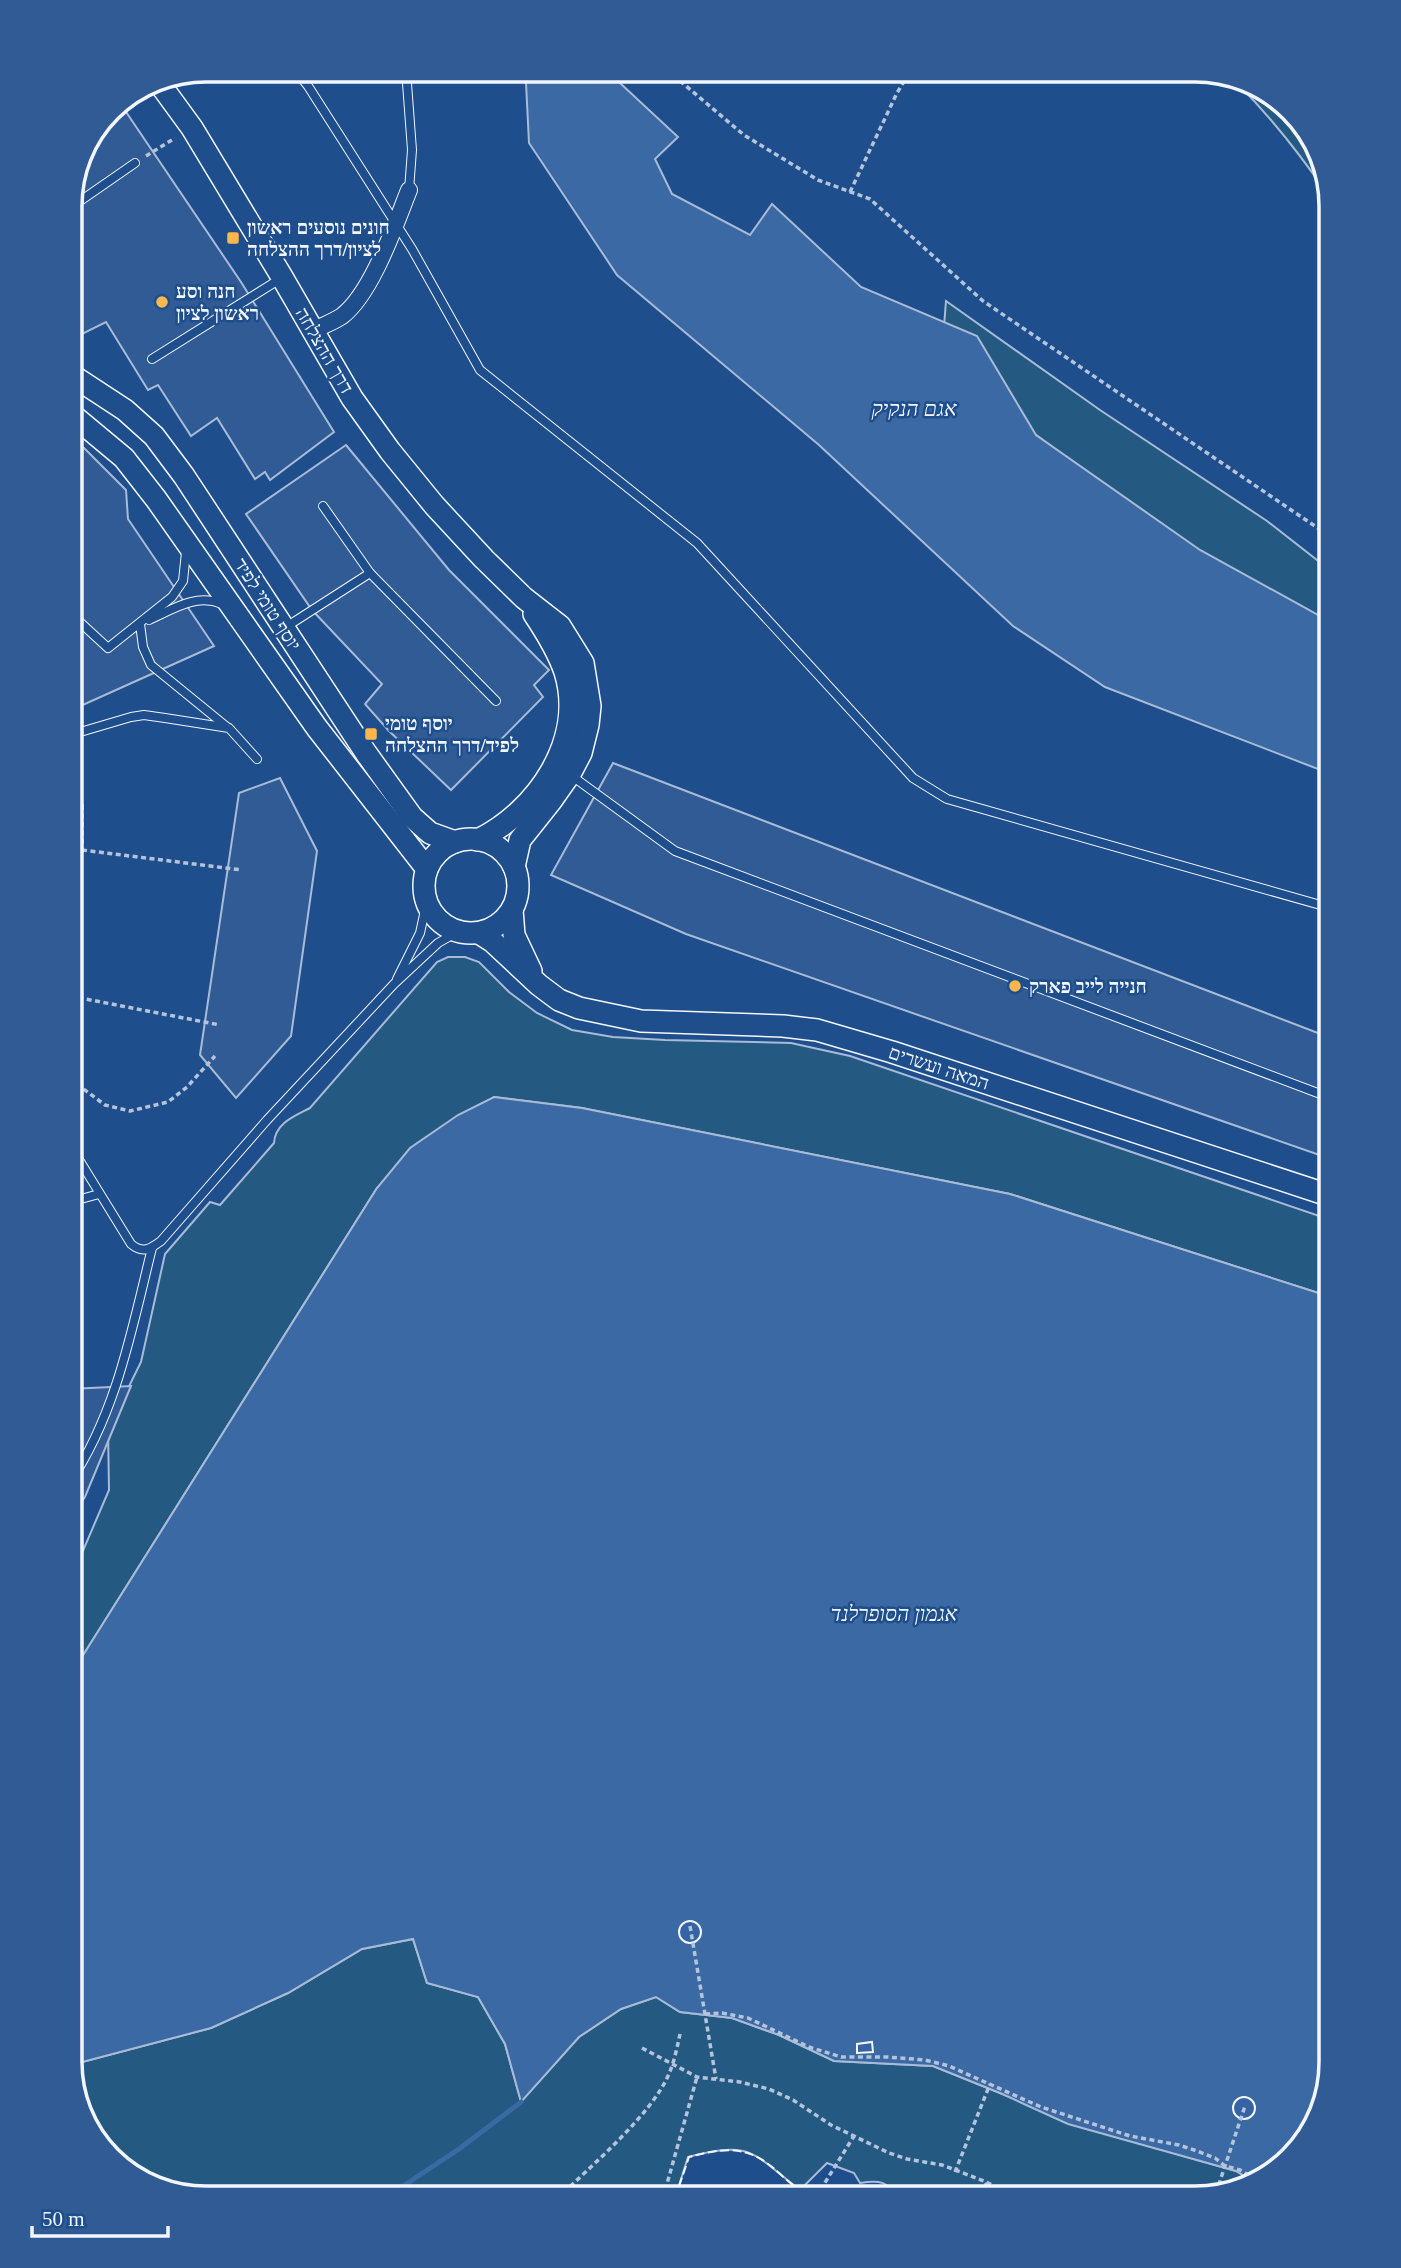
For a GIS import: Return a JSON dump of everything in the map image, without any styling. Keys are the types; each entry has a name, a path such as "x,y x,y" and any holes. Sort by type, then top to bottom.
{"street":[{"name":"דרך ההצלחה","path":"164,90 192,128 352,398 390,451 434,505 484,559 523,598 560,626 583,663 590,705 581,753 570,774 520,840 514,867"},
{"path":"313,331 341,316 369,282 409,190"},
{"name":"יוסף טומי לפיד","path":"83,382 125,410 153,436 184,476 366,753 412,817 430,833 455,842"},
{"name":"יוסף טומי לפיד","path":"83,424 124,458 317,728 428,869"},
{"name":"דרך ההצלחה","path":"478,840 496,831 523,809 540,789 563,747 569,692 565,673 549,637 523,598"},
{"path":"512,911 492,928 469,932 445,925 434,914 427,901 424,885 428,869 438,853 455,842 478,840 499,848 508,856 518,881 512,911 514,935 539,985"},
{"name":"המאה ועשרים","path":"469,932 493,942 539,985 559,1000 579,1008 641,1021 783,1026 817,1030 1147,1134 1319,1192"}],"lane":[{"path":"306,83 412,248 480,370 697,543 913,778 947,800 1319,905"},
{"path":"407,83 412,150 409,190"},
{"path":"83,199 135,163"},
{"path":"152,359 282,277"},
{"path":"323,506 370,573 496,701"},
{"path":"83,625 108,648 140,624 172,597 183,580 186,542"},
{"path":"284,628 370,573"},
{"path":"140,624 192,600 211,599 233,608"},
{"path":"140,624 143,647 151,665 229,728 257,759"},
{"path":"83,731 144,715 229,728"},
{"path":"570,774 675,851 1319,1093"},
{"path":"394,984 420,933 427,901"},
{"path":"82,1166 131,1244 138,1250 152,1248 394,984 438,943 469,932"},
{"path":"82,1199 99,1194"},
{"path":"82,1459 110,1406 152,1248"}],"path":[{"path":"682,83 744,135 818,180 870,199 983,301 1319,529"},
{"path":"850,192 903,83"},
{"path":"135,163 192,128"},
{"path":"83,850 242,870"},
{"path":"83,998 220,1025"},
{"path":"83,1088 105,1105 130,1111 168,1102 187,1087 215,1056"},
{"path":"690,1926 716,2080"},
{"path":"705,2014 722,2013 748,2018 809,2047 841,2057 925,2060 949,2066 1041,2108 1130,2136 1179,2145 1248,2174"},
{"path":"571,2185 638,2119 660,2089 672,2064 680,2034"},
{"path":"642,2048 695,2076 769,2089 793,2100 831,2125 889,2153 942,2165 993,2186"},
{"path":"666,2185 695,2076"},
{"path":"955,2172 990,2084"},
{"path":"1220,2183 1245,2106"},
{"path":"823,2186 854,2136"},
{"path":"984,2181 988,2186"}],"shaded area":[{"path":"1247,94 1264,103 1288,124 1306,151 1314,176 1284,136"},
{"name":"חנה וסע ראשון לציון","path":"126,112 241,282 334,432 270,480 265,472 255,479 217,418 191,436 158,385 148,390 106,322 83,334 83,190 95,151 113,124"},
{"path":"946,301 1100,410 1267,521 1319,562 1319,638 1288,621 941,365"},
{"path":"346,445 449,570 549,670 534,685 543,697 451,790 389,731 365,704 382,684 312,610 246,514"},
{"path":"83,447 126,490 128,519 214,646 83,705"},
{"name":"חנייה לייב פארק","path":"613,763 1319,1033 1319,1155 686,934 551,875"},
{"path":"280,778 317,851 291,1036 236,1098 200,1055 239,793"},
{"path":"448,957 465,957 479,962 509,992 537,1013 572,1030 613,1037 791,1043 850,1056 1319,1216 1319,1293 1010,1194 582,1108 494,1097 377,1188 82,1657 82,1552 109,1490 108,1429 141,1362 165,1254 210,1202 220,1205 274,1143 282,1125 310,1108 437,962"},
{"path":"131,1386 82,1501 82,1388"},
{"path":"413,1939 427,1983 478,1997 505,2044 521,2101 579,2037 621,2009 656,1997 680,2012 732,2018 779,2035 834,2061 933,2066 1000,2093 1244,2176 1227,2182 1195,2186 888,2186 874,2182 860,2183 854,2173 827,2163 804,2186 794,2186 750,2153 726,2150 688,2157 679,2185 198,2185 166,2179 151,2173 124,2155 103,2131 86,2094 82,2062 211,2028 288,1993 362,1949"}],"water":[{"name":"אגם הנקיק","path":"526,83 620,83 678,137 655,159 672,194 750,235 772,204 861,287 977,336 1036,435 1200,550 1319,615 1319,769 1105,687 1013,626 819,445 617,275 529,143"},
{"name":"אגמון הסופרלנד","path":"494,1097 582,1108 1010,1194 1319,1293 1319,2062 1315,2094 1309,2109 1293,2137 1277,2155 1244,2176 1236,2171 1068,2124 933,2066 834,2061 779,2035 732,2018 680,2012 656,1997 621,2009 579,2037 521,2102 505,2044 478,1997 427,1983 413,1939 362,1949 288,1993 211,2028 82,2062 82,1657 377,1188 410,1148 458,1115"}],"building":[{"path":"690,1921 698,1924 701,1932 698,1940 690,1943 682,1940 679,1932 682,1924"},
{"path":"872,2042 873,2052 857,2053 857,2044"},
{"path":"1244,2097 1252,2100 1255,2108 1252,2116 1244,2119 1236,2116 1233,2108 1236,2100"}],"waterway":[{"path":"404,2185 459,2149 521,2102"}],"fence":[{"path":"679,2185 689,2157 726,2150 758,2157 795,2186"}],"place":[{"name":"חונים נוסעים ראשון לציון/דרך ההצלחה","path":"233,238"},
{"name":"חנה וסע ראשון לציון","path":"162,302"},
{"name":"יוסף טומי לפיד/דרך ההצלחה","path":"371,734"},
{"name":"חנייה לייב פארק","path":"1015,986"}]}
